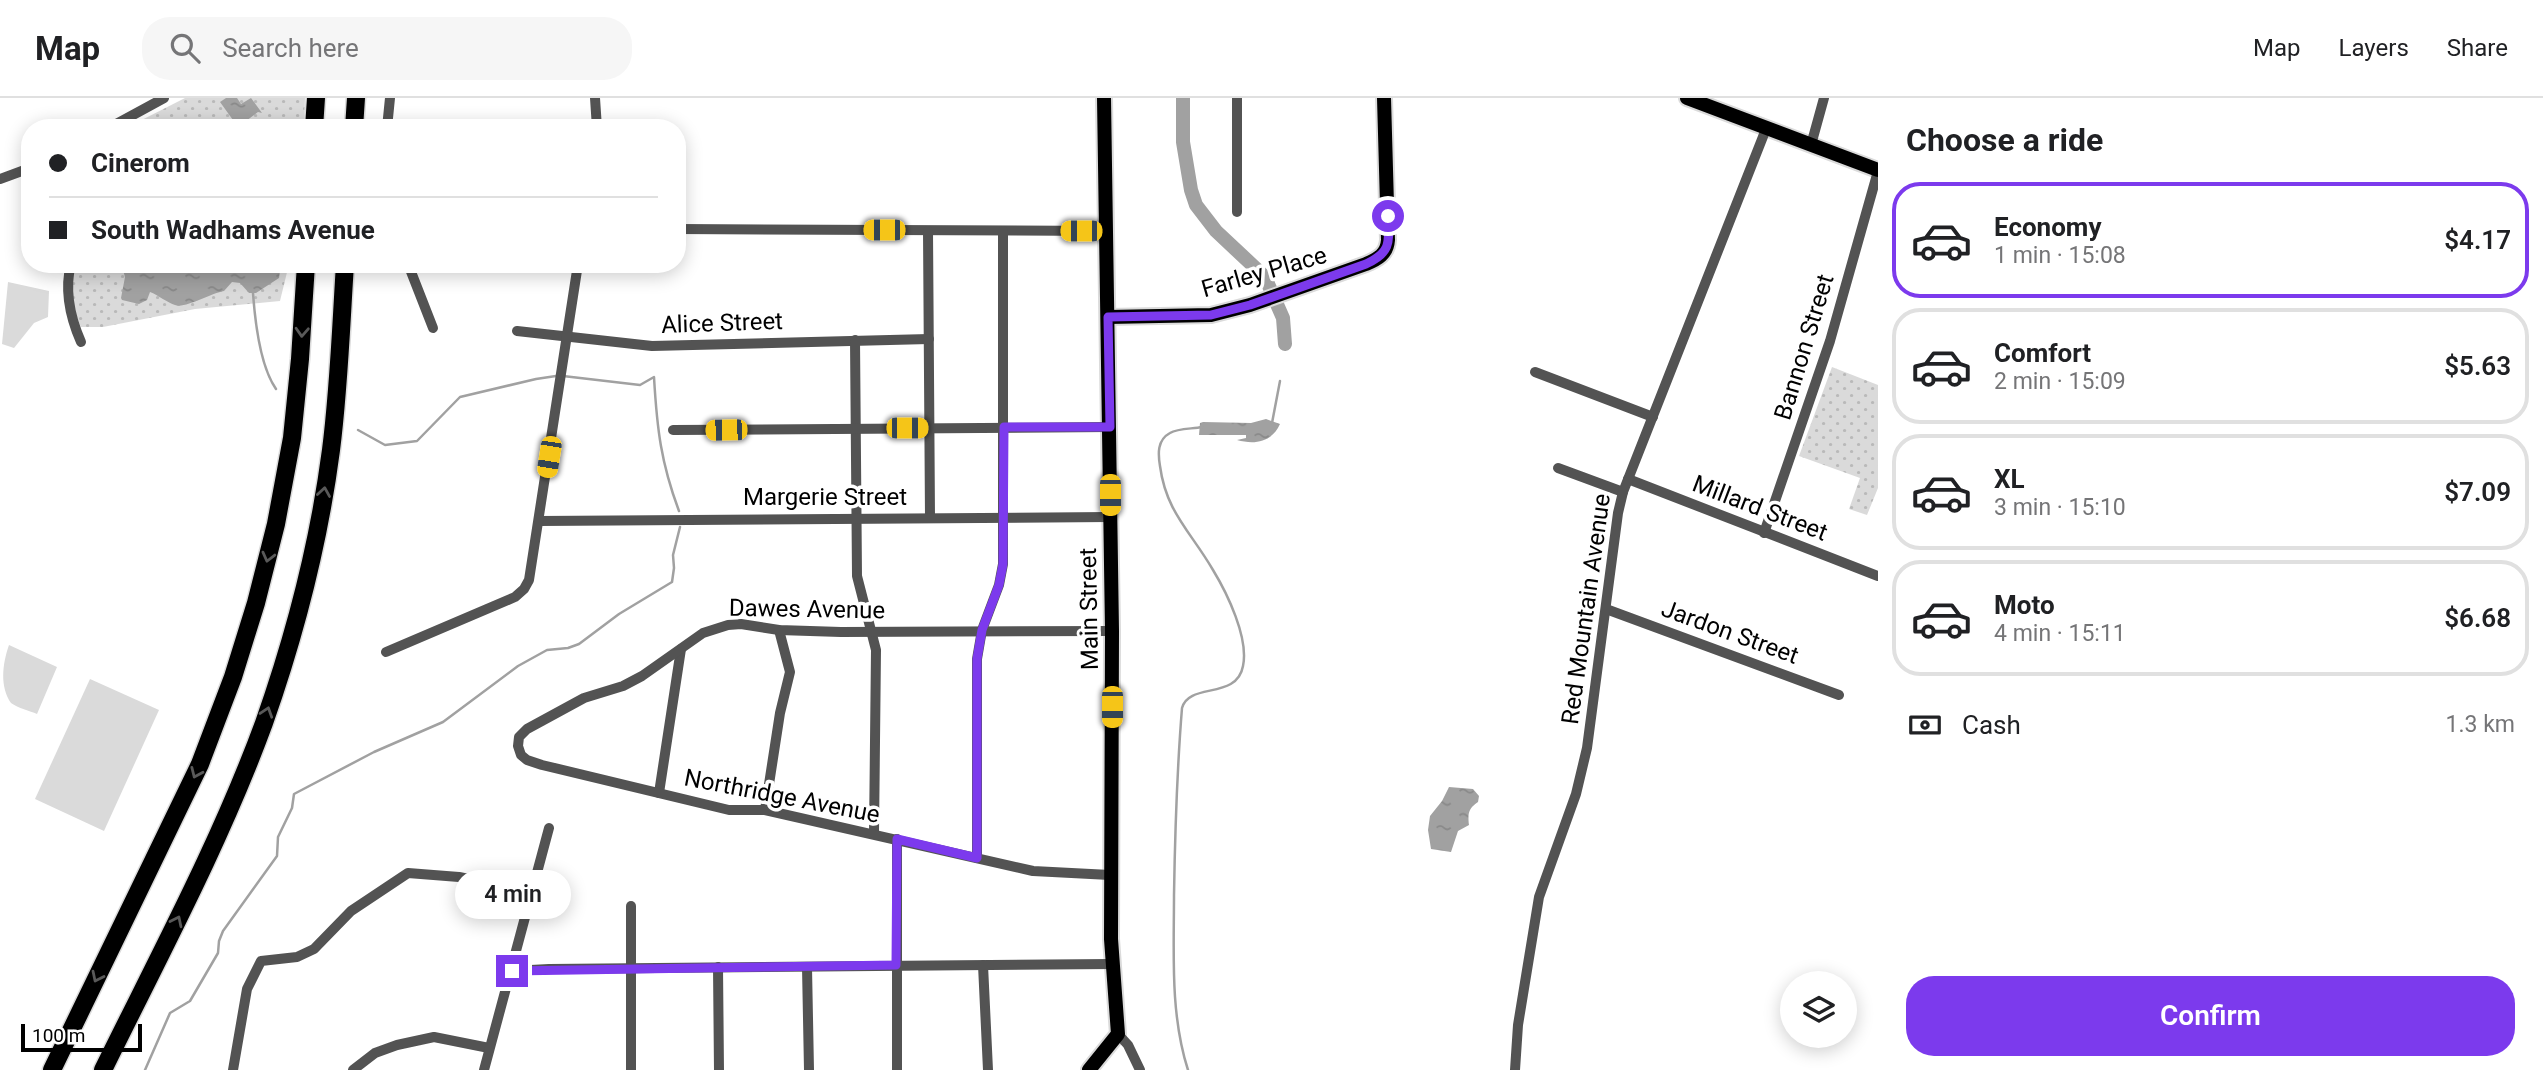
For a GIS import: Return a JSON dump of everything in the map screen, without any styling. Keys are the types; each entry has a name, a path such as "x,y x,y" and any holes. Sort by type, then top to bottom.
{"highway":[{"path":"315,119 316,98"},
{"path":"355,119 356,98"},
{"path":"52,1070 200,764 233,677 256,603 276,524 292,438 305,273"},
{"path":"103,1070 238,790 285,657 319,522 331,450 344,273"}],"main road":[{"name":"Main Street","path":"1104,98 1112,631 1110,875 1112,964 1118,1034"},
{"name":"Farley Place","path":"1108,317 1211,315 1288,292 1366,264 1385,253 1388,236 1384,98"},
{"path":"1687,98 1706,102 1766,129 1878,171"},
{"path":"1088,1070 1118,1034"}],"street":[{"path":"126,119 164,98"},
{"path":"388,119 390,98"},
{"path":"595,98 596,119"},
{"path":"1237,98 1237,212"},
{"path":"1811,145 1824,98"},
{"name":"Red Mountain Avenue","path":"1515,1070 1520,1014 1539,897 1576,794 1584,760 1623,492 1766,129"},
{"path":"0,179 21,171"},
{"name":"Bannon Street","path":"1764,533 1830,341 1878,171"},
{"path":"686,229 1107,231"},
{"path":"928,231 930,518"},
{"path":"977,858 977,659 982,630 999,585 1003,564 1003,232"},
{"path":"69,273 68,302 81,342"},
{"path":"412,273 433,328"},
{"path":"386,652 515,597 529,580 576,273"},
{"name":"Alice Street","path":"517,331 652,346 929,339"},
{"path":"855,340 857,576 876,650 874,834"},
{"path":"1535,372 1653,417"},
{"path":"673,430 1110,427"},
{"path":"1558,468 1623,492"},
{"name":"Millard Street","path":"1628,480 1878,576"},
{"name":"Margerie Street","path":"540,521 1110,517"},
{"name":"Jardon Street","path":"1606,609 1839,695"},
{"name":"Dawes Avenue","path":"527,729 584,698 622,686 703,633 728,625 741,624 779,630 1112,631"},
{"path":"765,810 780,713 790,672 779,630"},
{"path":"659,793 681,649"},
{"name":"Northridge Avenue","path":"527,729 519,737 521,754 527,760 542,765 729,810 765,810 1033,871 1110,875"},
{"path":"484,1070 549,828"},
{"path":"897,839 897,1070"},
{"path":"233,1070 247,989 261,961 297,957 314,948 351,911 408,873 459,877 531,892"},
{"path":"631,906 631,1070"},
{"path":"512,971 1112,964"},
{"path":"983,965 988,1070"},
{"path":"718,967 719,1070"},
{"path":"807,967 809,1070"},
{"path":"1118,1034 1128,1045 1140,1070"},
{"path":"353,1070 375,1053 434,1037 489,1048"}],"shaded area":[{"path":"185,98 305,98 304,119 144,119"},
{"path":"74,273 287,273 280,301 195,309 103,327 81,327 75,311"},
{"path":"8,282 49,291 48,317 34,323 14,348 2,344"},
{"path":"1832,367 1878,385 1878,488 1867,515 1849,509 1860,478 1799,456"},
{"path":"9,645 57,667 37,714 14,705 7,697 3,676"},
{"path":"90,679 159,710 104,831 35,799"}],"water":[{"path":"226,98 237,98 241,104 251,98 262,113 258,112 249,119 232,119 220,102"},
{"path":"124,273 280,273 279,278 256,293 249,293 240,283 232,282 224,291 179,306 150,292 147,300 139,304 122,300"},
{"path":"1266,419 1280,424 1272,435 1262,441 1237,440 1246,438 1246,435 1199,435 1200,423 1203,422 1251,423"},
{"path":"1449,787 1473,789 1479,796 1478,802 1469,812 1469,825 1458,831 1451,852 1431,849 1428,830 1430,816"}],"waterway":[{"path":"1183,98 1183,142 1196,205 1216,231 1265,277 1283,318 1285,344"},
{"path":"253,293 262,356 276,389"},
{"path":"358,430 385,445 417,441 460,397 556,376"},
{"path":"563,376 640,385 654,377 661,446 679,511"},
{"path":"1272,423 1280,381"},
{"path":"1188,1070 1178,1027 1174,961 1176,824 1182,708 1186,700 1194,695 1232,683 1239,676 1244,655 1240,629 1230,603 1213,570 1174,509 1163,482 1160,466 1159,448 1166,436 1177,430 1202,427"},
{"path":"145,1070 170,1013 190,1001 218,953 223,931 277,856 278,837 292,808 294,794 374,752 443,722 518,666 547,650 579,644 619,614 672,582 673,555 680,527"}],"route":[{"path":"512,971 550,968 896,965 897,839 977,858 977,659 982,630 999,585 1003,564 1004,427 1110,427 1108,317 1211,315 1250,305 1366,264 1376,260 1387,250 1388,216"}]}
